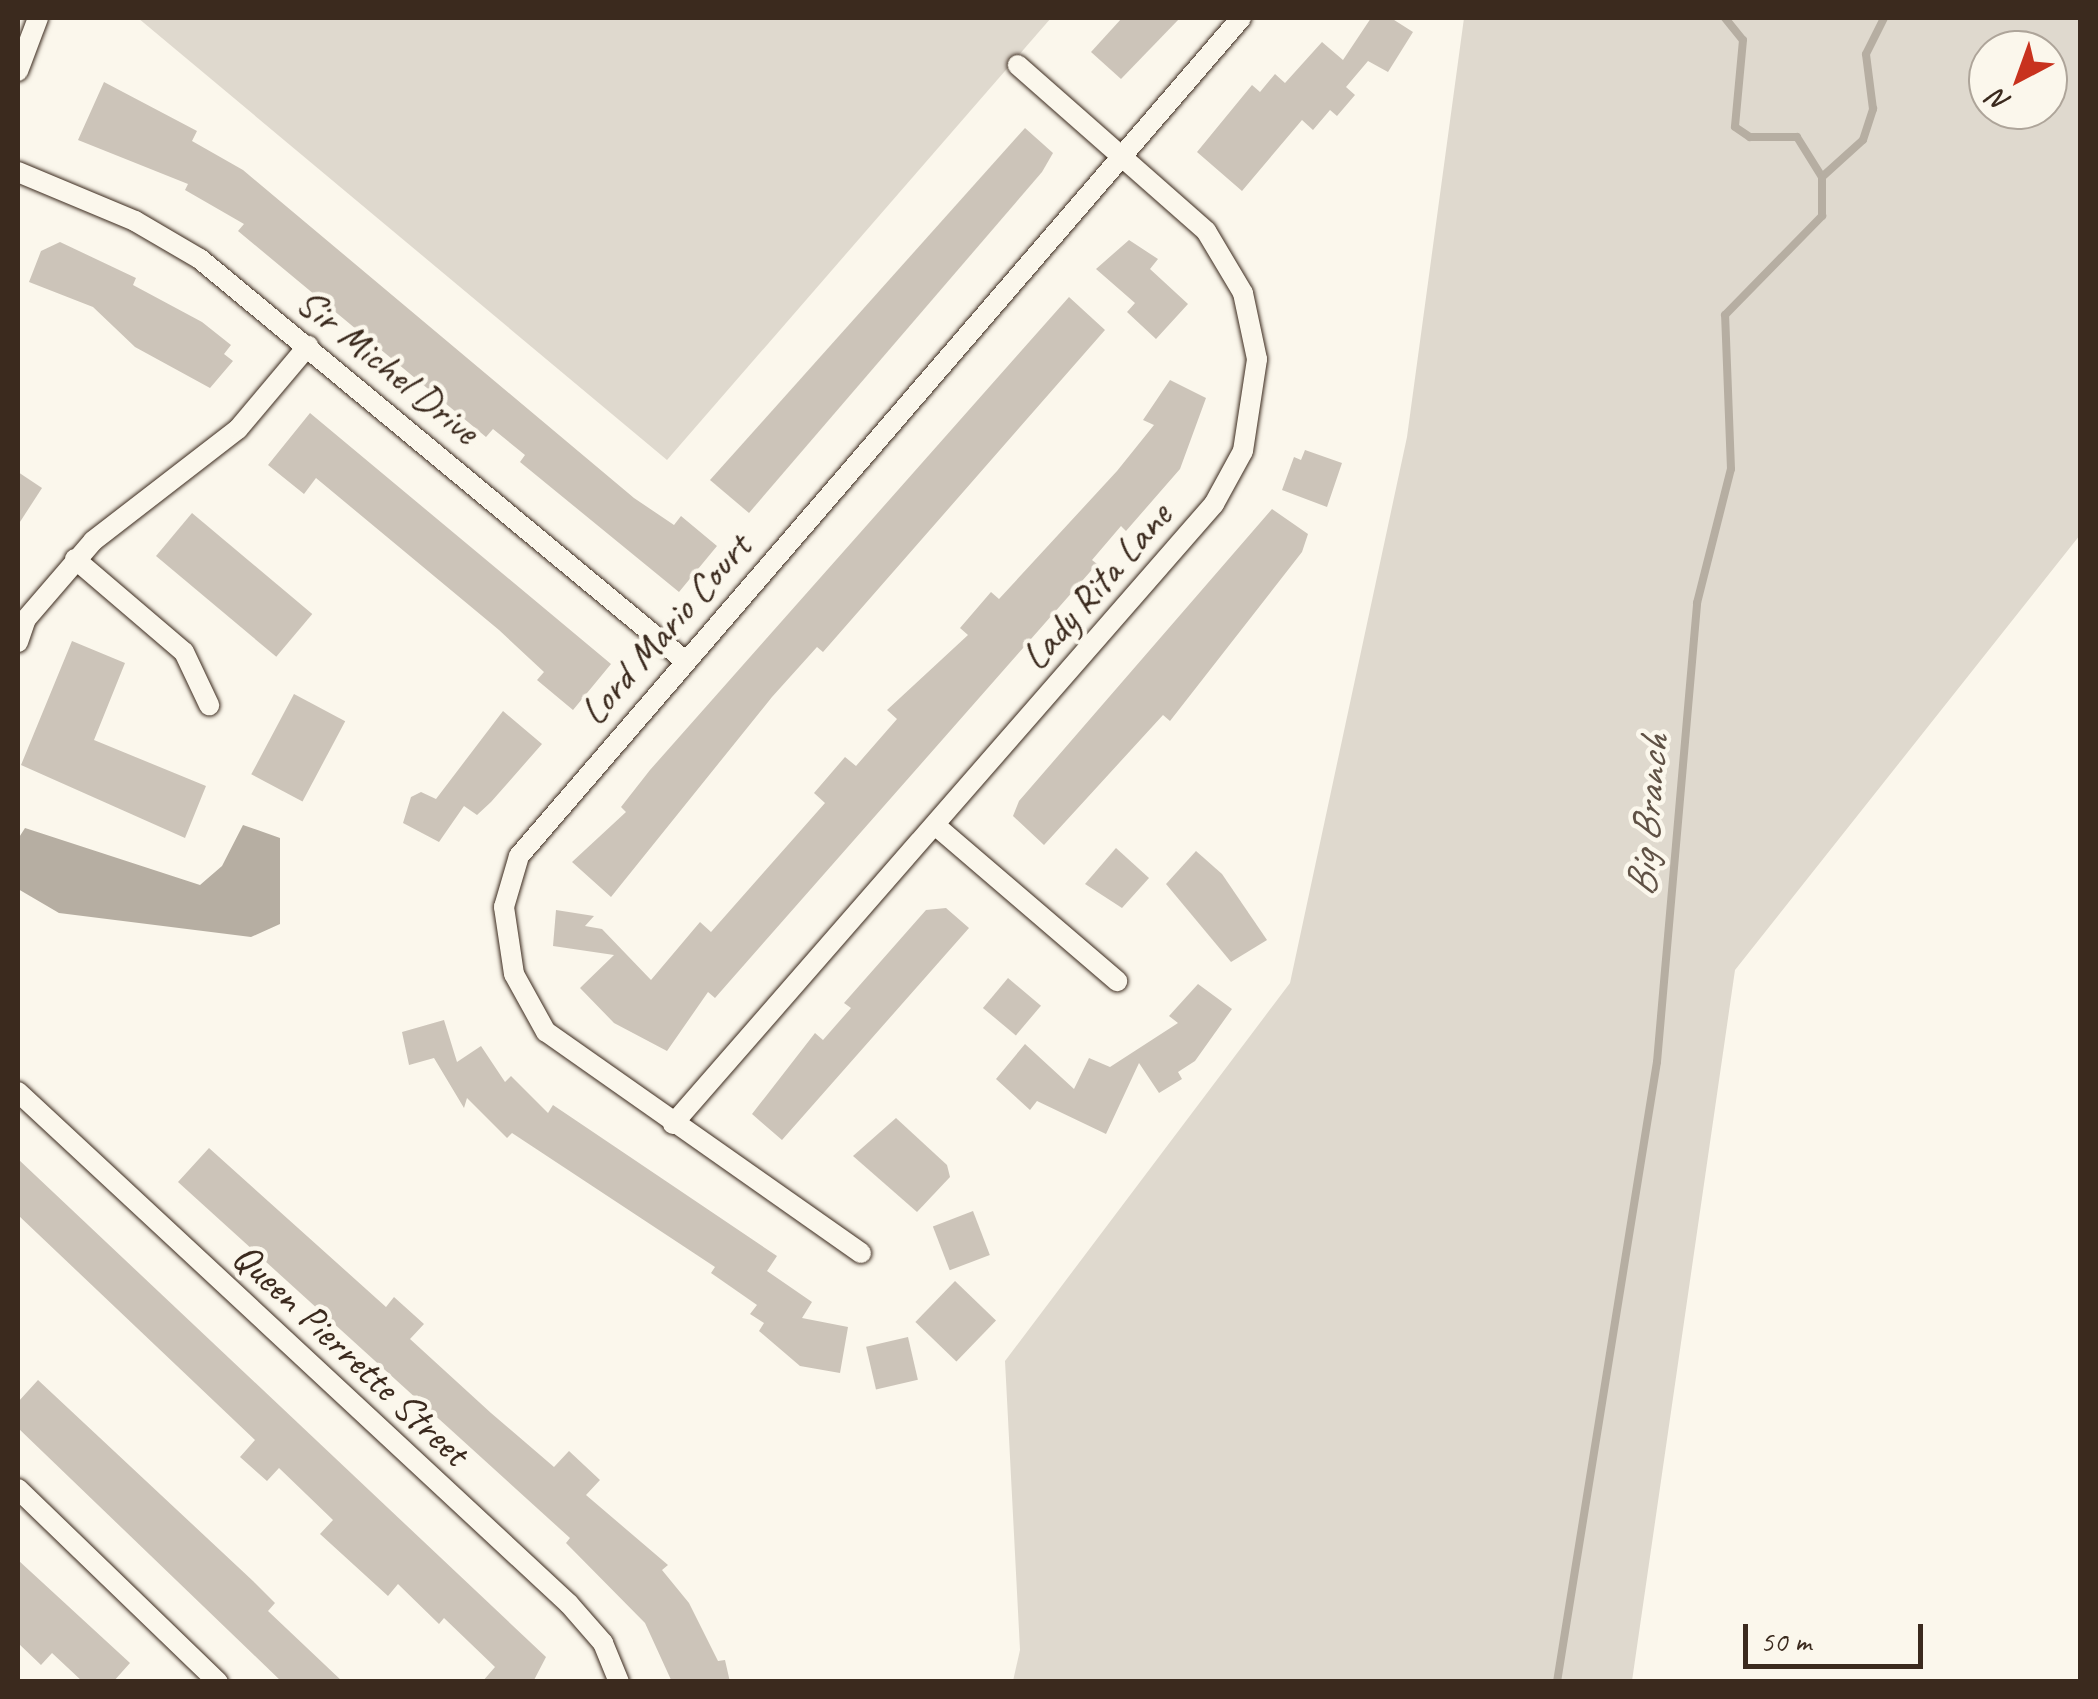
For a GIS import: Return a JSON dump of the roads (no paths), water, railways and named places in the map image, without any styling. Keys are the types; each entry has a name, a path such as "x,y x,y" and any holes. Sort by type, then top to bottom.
{"street":[{"path":"18,70 38,18"},
{"name":"Lord Mario Court","path":"861,1253 546,1032 514,974 504,907 519,856 1241,18"},
{"name":"Lady Rita Lane","path":"673,1124 1214,504 1242,451 1257,359 1243,294 1206,231 1018,65"},
{"name":"Sir Michel Drive","path":"18,172 136,220 200,259 684,660"},
{"path":"18,642 26,620 75,559 238,429 308,346"},
{"path":"75,559 184,652 209,704"},
{"path":"935,825 1116,982"},
{"name":"Queen Pierrette Street","path":"18,1092 570,1604 603,1643 618,1682"},
{"path":"18,1489 218,1682"}],"waterway":[{"path":"1725,18 1743,40 1735,127 1750,137 1797,137 1822,177"},
{"name":"Big Branch","path":"1557,1682 1657,1062 1697,603 1731,469 1725,315 1822,216 1822,177 1863,140 1873,109 1866,54 1884,18"}]}
